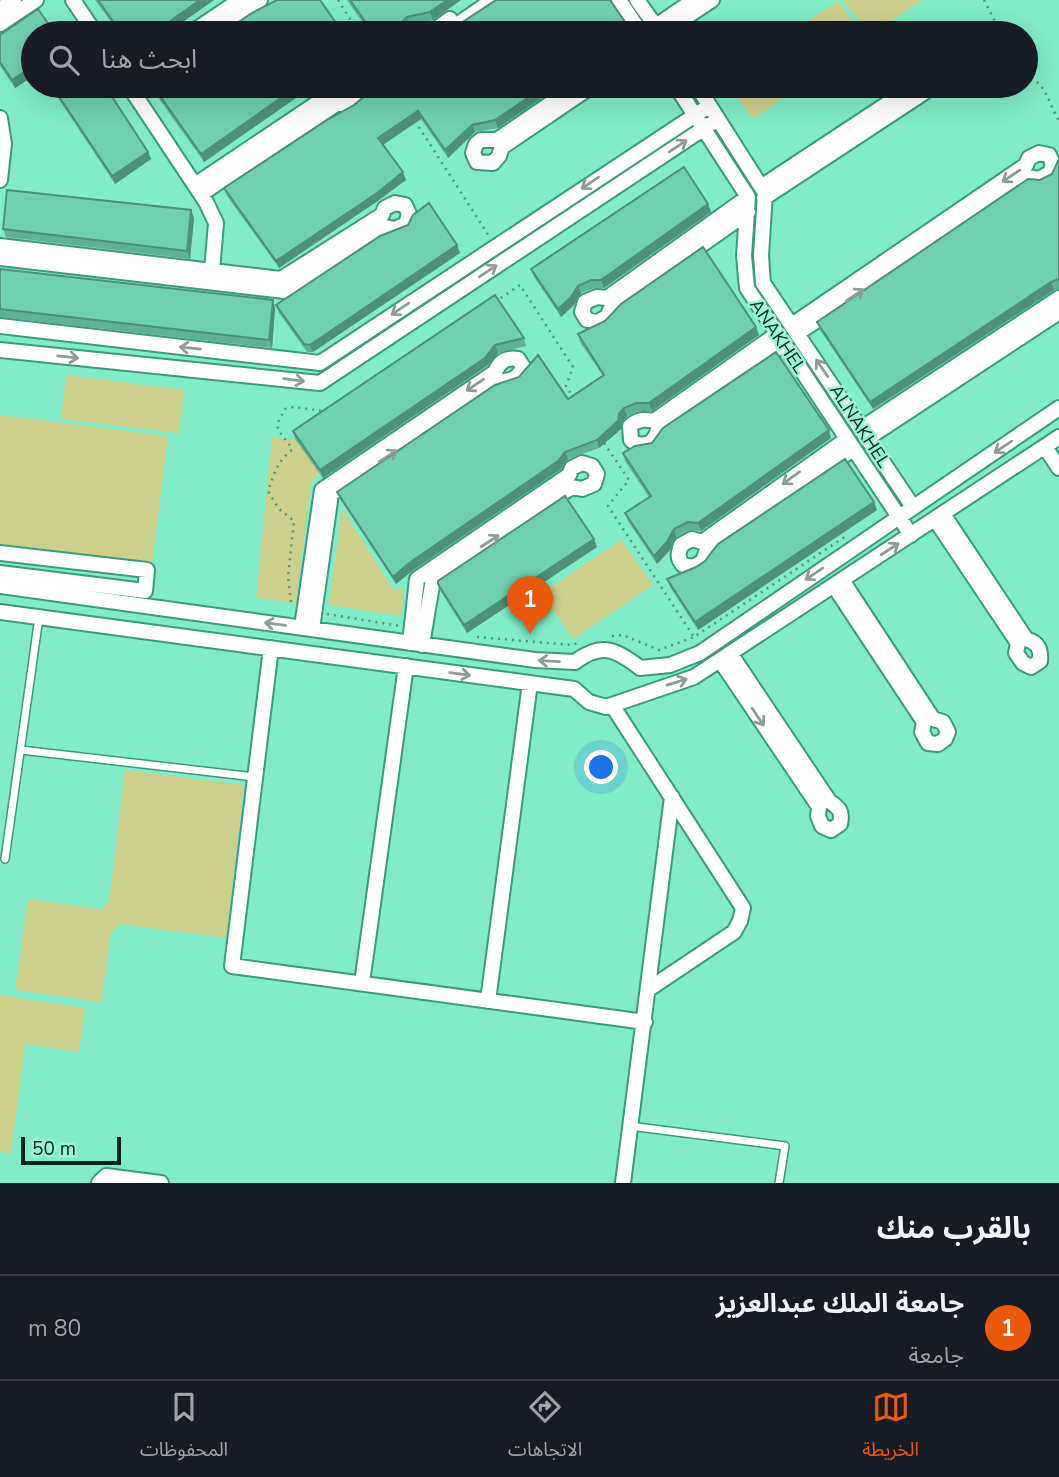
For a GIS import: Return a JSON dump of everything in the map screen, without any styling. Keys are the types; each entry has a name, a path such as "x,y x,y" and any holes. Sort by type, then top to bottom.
{"street":[{"path":"0,9 14,0"},
{"path":"0,24 36,0"},
{"path":"73,0 87,21"},
{"path":"209,21 240,0"},
{"path":"229,21 260,0"},
{"path":"446,21 477,0"},
{"path":"462,21 493,0"},
{"path":"619,0 633,21"},
{"path":"637,0 650,21"},
{"path":"670,21 694,0"},
{"path":"676,21 712,0"},
{"path":"139,98 216,223 212,271"},
{"path":"198,190 325,98"},
{"path":"198,190 338,103 348,105 360,98"},
{"path":"558,98 497,140 481,140 476,144 473,153 477,162 493,163 502,147 574,98"},
{"path":"684,98 748,197 607,298 597,297 585,302 582,312 587,320 597,322 607,317 610,310 748,212"},
{"path":"704,98 763,193"},
{"path":"763,193 897,98"},
{"path":"763,193 915,98"},
{"path":"0,326 320,363 694,113 709,106"},
{"path":"0,118 4,144 0,180"},
{"path":"0,350 320,383 718,119"},
{"path":"1039,153 1049,155 1054,164 1050,173 1039,179 1029,177 795,329 1026,165 1029,158 1039,153"},
{"name":"ALNAKHEL","path":"763,193 763,283 913,507"},
{"name":"ANAKHEL","path":"748,197 744,256 747,288 911,535"},
{"path":"0,246 281,279 382,215 385,208 395,203 405,205 410,214 406,223 395,229 385,227 285,291 0,258"},
{"path":"865,433 1059,298"},
{"path":"865,433 1059,312"},
{"path":"781,339 658,430 650,444 636,444 631,440 630,426 636,421 654,421 781,339"},
{"path":"509,358 518,359 523,367 520,375 510,381 498,381 331,494 307,628 322,490 495,372 499,363 509,358"},
{"path":"574,689 571,675 575,662 587,653 603,649 622,654 640,668 670,665 700,653 1059,408"},
{"path":"850,444 707,550 703,561 694,567 683,565 679,561 681,545 692,539 702,542 850,444"},
{"path":"0,612 574,689 589,702 606,707 637,694 694,677 1054,444 1059,468"},
{"path":"362,983 413,667 407,659 391,655 390,651 394,648 427,652 422,644 417,579 569,475 572,468 582,463 592,466 597,474 594,484 582,489 572,487 433,579 422,644"},
{"path":"939,517 1026,639 1035,642 1041,651 1040,661 1031,667 1023,663 1016,653 1018,643 939,517"},
{"path":"0,552 147,570 145,591 0,573"},
{"path":"838,583 933,719 943,722 948,732 945,739 938,744 928,743 922,732 924,722 838,583"},
{"path":"0,586 536,660 575,662"},
{"path":"323,655 357,656 362,653 364,648 347,642 334,632"},
{"path":"271,648 232,966 645,1022"},
{"path":"725,657 829,801 838,807 842,815 840,824 831,830 822,826 818,816 819,807 725,657"},
{"path":"619,703 635,684 633,662"},
{"path":"488,1001 530,683"},
{"path":"619,703 672,797 743,908 734,932 649,989"},
{"path":"623,1183 672,797"},
{"path":"99,1183 106,1176 161,1183"}],"lane":[{"path":"5,859 39,617"},
{"path":"21,750 255,777"},
{"path":"630,1126 785,1146 779,1183"}],"path":[{"path":"338,0 351,21"},
{"path":"984,0 995,21"},
{"path":"1038,80 1049,94 1051,107 1059,121"},
{"path":"415,120 489,236"},
{"path":"487,307 520,285 573,367 566,386 573,396"},
{"path":"294,608 288,577 294,522 279,509 268,491 283,456 292,450 279,434 277,424 285,410 294,407 332,412"},
{"path":"601,438 629,480 608,506 694,637"},
{"path":"602,637 623,635 659,650 694,637 845,536"},
{"path":"327,614 400,626"},
{"path":"475,637 572,645 581,641"}],"shaded area":[{"path":"0,0 1059,0 1059,1183 0,1183"},
{"path":"843,0 922,0 891,21 859,21"},
{"path":"838,1 853,21 809,21"},
{"path":"738,98 783,98 753,119"},
{"path":"66,375 184,390 179,433 61,419"},
{"path":"0,415 168,436 152,564 0,546"},
{"path":"272,437 296,440 320,473 311,482 296,603 256,598"},
{"path":"342,508 392,588 404,589 401,616 329,605"},
{"path":"621,540 653,585 573,639 542,593"},
{"path":"125,770 244,785 226,938 121,924 111,932 101,1002 15,990 28,899 101,909 109,902"},
{"path":"0,995 85,1008 79,1052 25,1044 11,1153 0,1152"}],"building":[{"path":"98,0 200,0 170,21 113,21"},
{"path":"277,0 320,0 335,21 240,21"},
{"path":"350,0 447,0 430,12 407,17 403,21 365,21"},
{"path":"496,0 610,0 624,21 464,21"},
{"path":"38,9 46,21 21,21 21,74 12,80 0,62 0,35"},
{"path":"60,98 113,98 148,152 112,176"},
{"path":"161,98 281,98 201,154"},
{"path":"362,98 527,98 495,120 472,125 445,150 418,111 378,138 403,172 377,193 276,261 224,188"},
{"path":"1059,159 1059,279 870,402 817,322 1028,179 1040,180 1052,174"},
{"path":"684,167 708,204 601,280 591,280 578,286 558,309 531,269"},
{"path":"7,190 191,210 187,251 3,229"},
{"path":"429,203 457,245 310,345 304,344 276,305 380,236 408,225 413,215"},
{"path":"703,247 756,327 649,403 636,403 624,408 618,421 597,440 565,452 558,461 409,563 393,577 337,492 495,385 519,377 538,355 568,399 604,375 578,334 605,321 621,304"},
{"path":"0,269 273,300 269,340 0,309"},
{"path":"495,295 524,338 495,345 485,358 320,470 293,431"},
{"path":"776,352 829,430 698,523 688,522 674,529 667,542 654,556 625,513 651,496 623,453 635,446 652,443 663,428"},
{"path":"845,459 874,502 695,622 667,579 705,561 718,544"},
{"path":"565,496 594,539 464,625 438,581"}],"place":[{"name":"جامعة الملك عبدالعزيز","path":"530,634"}]}
